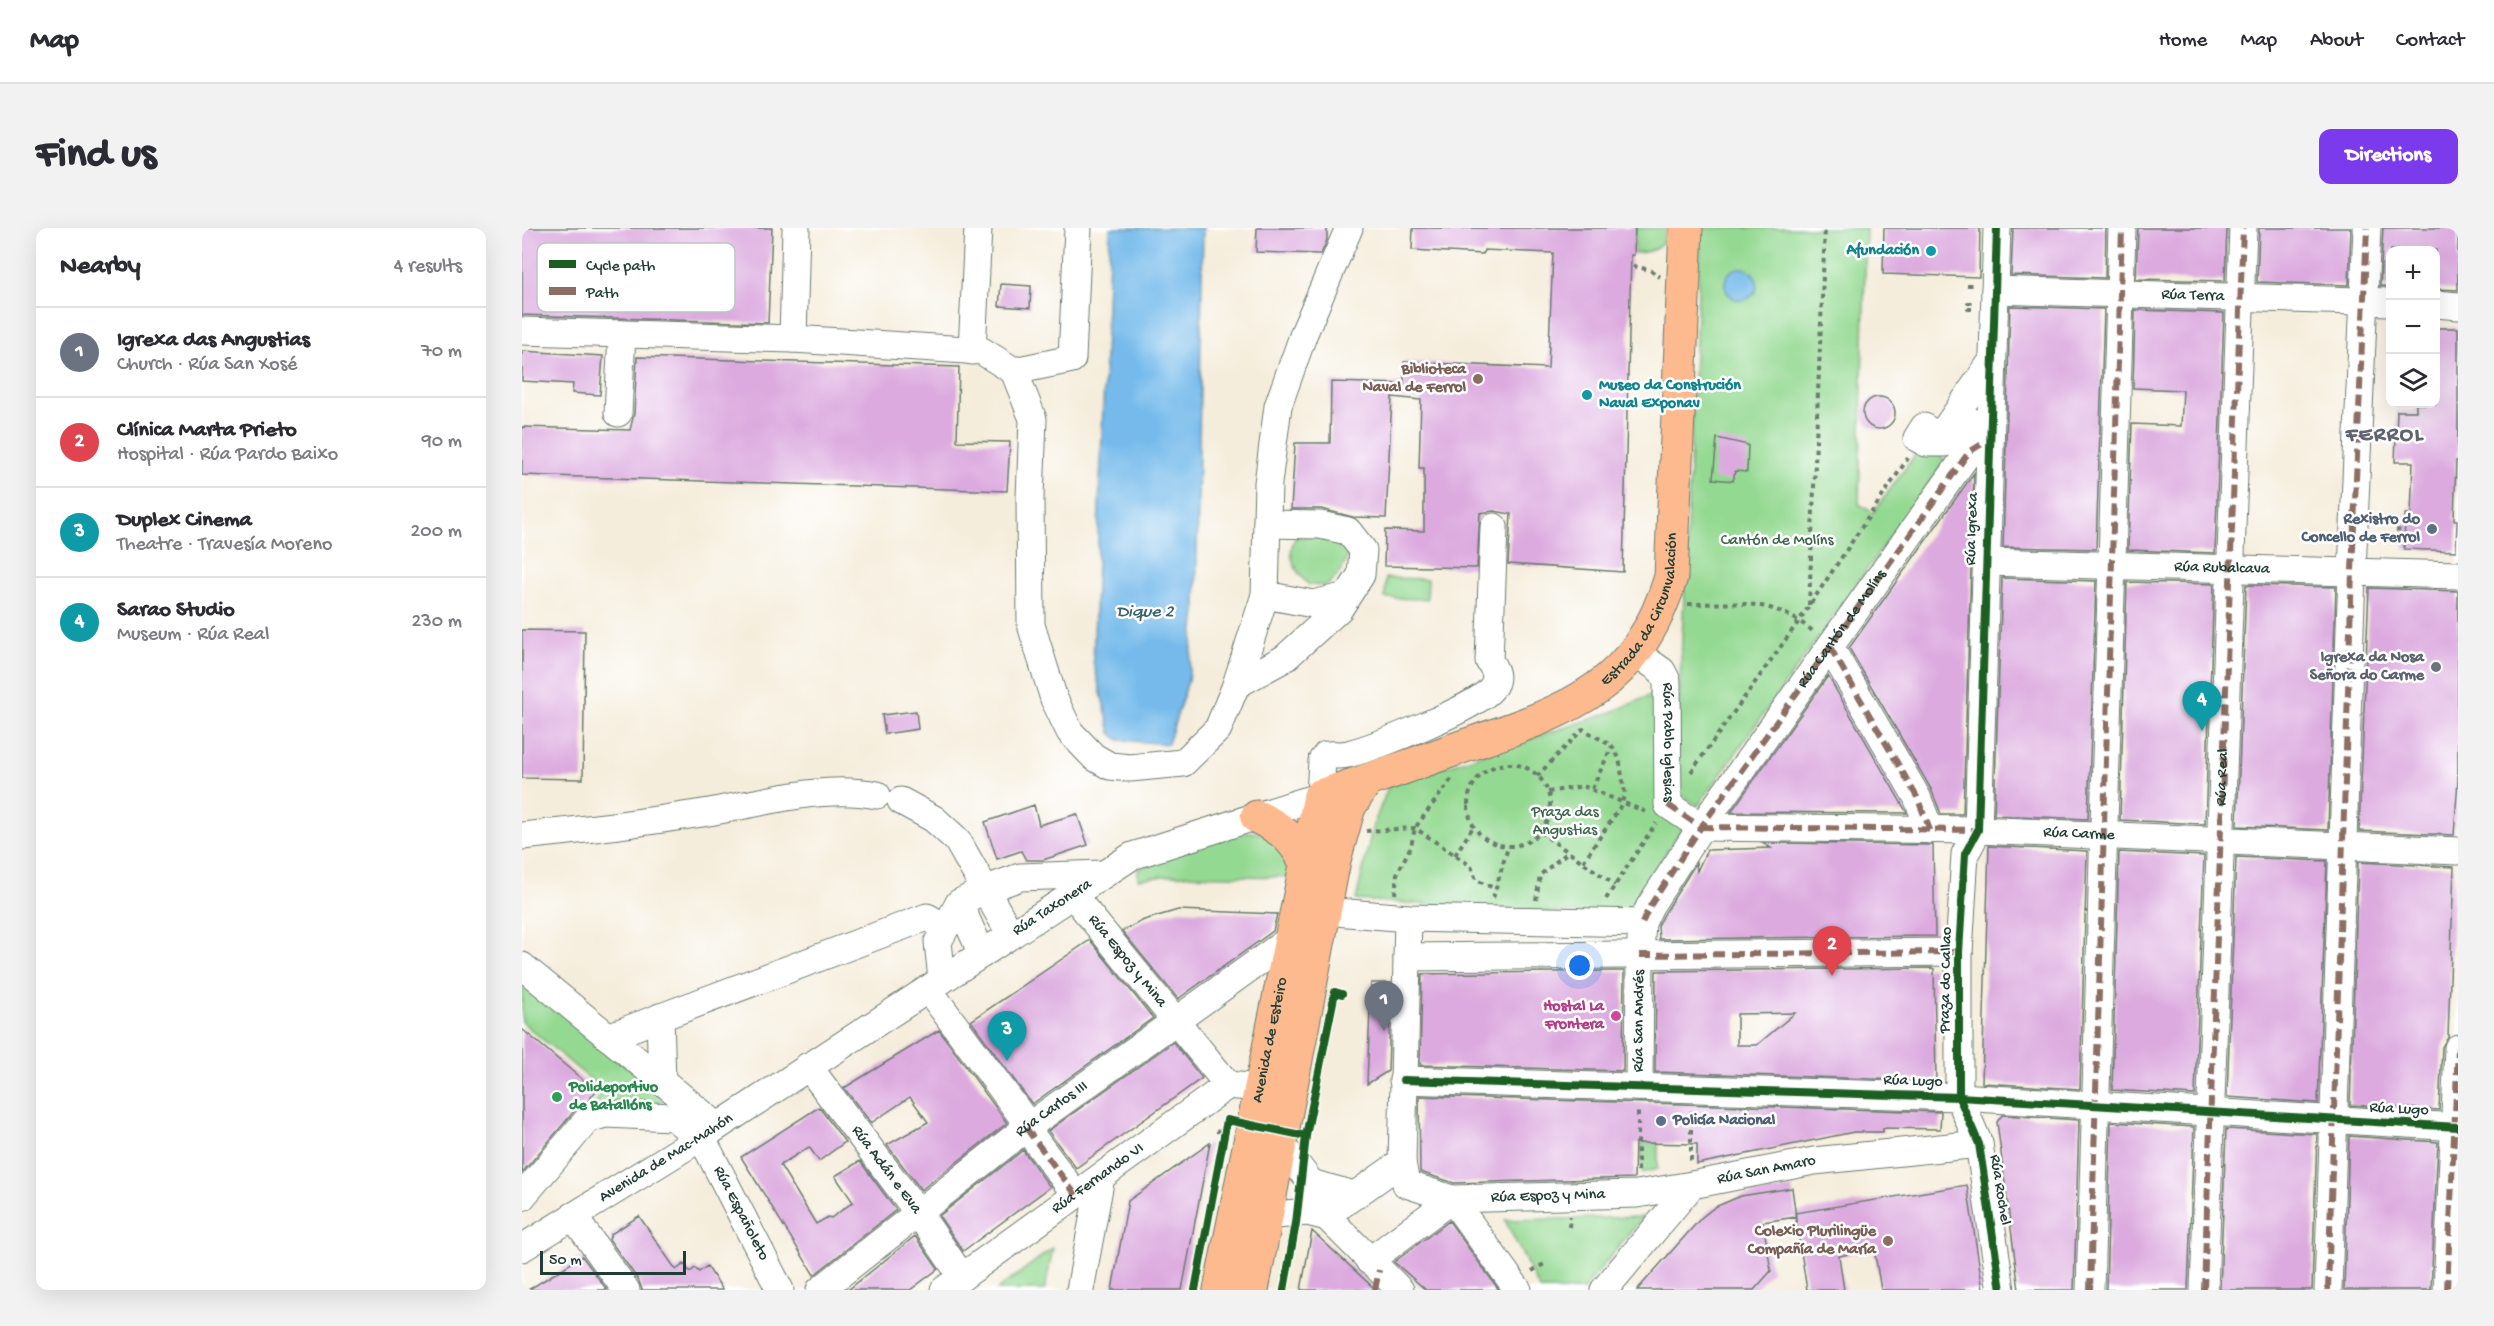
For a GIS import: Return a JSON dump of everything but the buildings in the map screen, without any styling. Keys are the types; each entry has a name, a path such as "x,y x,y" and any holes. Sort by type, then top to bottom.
{"main road":[{"name":"Estrada da Circunvalación","path":"1320,796 1568,708 1617,673 1636,652 1651,630 1664,601 1671,577 1686,228"},
{"path":"1327,851 1354,795 1366,781"},
{"path":"1320,796 1327,851"},
{"path":"1257,817 1280,828 1295,841 1327,851"},
{"name":"Avenida de Esteiro","path":"1252,1290 1324,911 1327,851"},
{"name":"Avenida de Esteiro","path":"1220,1290 1231,1129 1290,939 1327,851"}],"street":[{"path":"793,339 796,228"},
{"path":"972,351 978,228"},
{"path":"1014,371 1071,359 1078,228"},
{"path":"522,331 793,339 982,351 1014,371 1033,419 1030,498 1031,625 1054,699 1070,732 1094,757 1110,765 1130,768 1183,763 1218,729 1236,685 1265,594 1268,483 1278,406 1304,333 1349,228"},
{"name":"Rúa Igrexa","path":"1978,830 1997,228"},
{"path":"2090,1290 2110,565 2122,228"},
{"name":"Rúa Real","path":"2204,1290 2243,228"},
{"path":"2328,1290 2352,570 2378,301 2367,228"},
{"name":"Rúa Terra","path":"1995,290 2378,301"},
{"path":"2440,304 2458,306"},
{"path":"618,413 622,334"},
{"path":"1923,442 1944,431 1992,361"},
{"path":"1923,442 1945,443 1966,422 1975,420 1990,434"},
{"name":"Rúa Cantón de Molíns","path":"1701,827 1969,452 1990,434"},
{"path":"1236,685 1285,658 1339,609 1361,575 1363,550 1348,531 1320,525 1266,524"},
{"path":"1320,796 1322,760 1326,755 1351,753 1424,727 1480,699 1490,690 1496,679 1495,669 1489,661 1494,527"},
{"name":"Rúa Rubalcava","path":"1986,562 2458,574"},
{"path":"1265,594 1313,604 1347,596"},
{"path":"1830,647 1917,797 1930,830"},
{"name":"Rúa Pablo Iglesias","path":"1636,652 1662,672 1667,681 1668,805 1701,827"},
{"path":"522,836 624,825 816,794 863,792 889,798 933,819 957,840 1011,935"},
{"name":"Rúa Taxonera","path":"808,1066 1132,856 1320,796"},
{"path":"1640,955 1642,923 1701,827"},
{"name":"Rúa Carme","path":"1701,827 1978,830 2458,851"},
{"name":"Praza do Callao","path":"1959,1097 1959,952 1965,854 1978,830"},
{"path":"1076,1195 1028,1127 935,984 938,942 959,903 984,890 1020,877 1104,873"},
{"name":"Rúa Espoz y Mina","path":"1072,894 1175,1020 1244,1086"},
{"path":"959,903 982,954"},
{"path":"1324,911 1407,908 1642,923"},
{"path":"1327,1217 1354,1195 1404,1173 1403,1080 1407,908"},
{"path":"608,1037 927,917 945,927"},
{"name":"Rúa Carlos III","path":"820,1290 1028,1127 1290,939"},
{"path":"1407,957 1959,952"},
{"name":"Rúa San Andrés","path":"1639,1088 1640,955"},
{"path":"522,966 663,1082 708,1132"},
{"path":"660,1017 663,1082"},
{"path":"2447,1290 2458,1048"},
{"name":"Avenida de Mac-Mahón","path":"528,1244 708,1132 808,1066"},
{"name":"Rúa Adán e Eva","path":"808,1066 919,1214 953,1284"},
{"name":"Rúa Lugo","path":"1403,1080 1959,1097 2456,1127"},
{"name":"Rúa Fernando VI","path":"953,1284 1101,1176 1244,1086"},
{"name":"Rúa Rochel","path":"1959,1097 1979,1144 2001,1290"},
{"path":"522,1197 588,1119 605,1114 673,1117 708,1132"},
{"name":"Rúa Españoleto","path":"708,1132 716,1162 780,1290"},
{"path":"1281,1144 1311,1183 1327,1217 1374,1274 1400,1290"},
{"name":"Rúa San Amaro","path":"1692,1185 1814,1161 1979,1144"},
{"name":"Rúa Espoz y Mina","path":"1404,1173 1452,1199 1637,1194 1692,1185"},
{"path":"1080,1290 1101,1176"},
{"path":"1311,1183 1354,1195"},
{"path":"1604,1290 1692,1185"},
{"path":"1374,1274 1452,1199 1518,1290"},
{"path":"522,1203 528,1244"},
{"path":"1266,1216 1307,1212 1327,1217"},
{"path":"573,1216 626,1290"}],"path":[{"path":"1809,605 1825,228"},
{"path":"1634,266 1650,270 1667,283"},
{"path":"1668,805 1923,442"},
{"path":"2396,530 2404,531"},
{"path":"1664,601 1686,604 1754,604 1788,613 1830,647"},
{"path":"1537,776 1583,729 1612,746 1619,758 1625,794 1583,862"},
{"path":"1592,789 1612,746"},
{"path":"1512,764 1530,770 1548,792 1549,813 1540,832 1526,843 1508,847 1492,843 1473,827 1469,818 1468,797 1472,787 1485,772 1493,767 1512,764"},
{"path":"1407,908 1394,898 1397,874 1411,846 1415,828 1454,776"},
{"path":"1548,792 1583,786 1622,801 1658,820 1604,901"},
{"path":"1455,855 1473,827"},
{"path":"1327,851 1415,828 1471,866 1476,880 1496,889"},
{"path":"1540,832 1615,885"},
{"path":"1491,903 1508,847"},
{"path":"1535,906 1540,875 1568,852"},
{"path":"1637,1194 1639,1088"},
{"path":"1691,1089 1692,1185"},
{"path":"1222,1144 1231,1129"}],"green space":[{"path":"1635,228 1666,228 1660,245 1646,252 1634,253"},
{"name":"Cantón de Molíns","path":"1701,228 1866,228 1859,504 1873,513 1923,444 1945,460 1698,806 1675,790"},
{"path":"1338,536 1347,548 1346,559 1341,570 1334,580 1325,586 1309,585 1293,563 1292,550 1296,537"},
{"path":"1386,578 1428,579 1427,599 1385,598"},
{"name":"Praza das Angustias","path":"1658,692 1686,823 1623,916 1356,900 1373,826 1389,785 1612,712"},
{"path":"1239,832 1273,833 1295,877 1174,875 1138,879 1138,869"},
{"path":"522,978 664,1097 651,1113 591,1108 604,1091 522,1022"},
{"path":"1642,1143 1658,1143 1658,1169 1642,1173"},
{"path":"1643,1217 1583,1290 1540,1290 1505,1220"},
{"path":"1053,1248 1045,1290 997,1290"}],"water":[{"name":"Dique 2","path":"1110,228 1203,228 1196,612 1188,681 1168,744 1119,740 1111,733 1093,661"},
{"path":"1741,268 1752,273 1757,284 1752,295 1741,300 1730,295 1725,284 1730,273"}],"marked path":[{"path":"2090,1290 2122,228"},
{"path":"2204,1290 2243,228"},
{"path":"2328,1290 2352,571 2367,228"},
{"path":"1642,923 1650,906 1701,827 1969,452 1990,439"},
{"path":"1830,647 1917,797 1930,830"},
{"path":"1668,805 1701,827"},
{"path":"1701,827 1978,830"},
{"path":"1640,955 1959,952"},
{"path":"2447,1290 2458,1048"},
{"path":"1026,1128 1076,1195"},
{"path":"1375,1290 1379,1270"}],"cycle path":[{"path":"1997,228 1978,830 1965,854 1959,952 1959,1097 1979,1144 2001,1290"},
{"path":"1306,1136 1335,992 1342,994"},
{"path":"1403,1080 1959,1097 2458,1127"},
{"path":"1195,1290 1227,1120 1306,1136 1296,1223 1284,1290"}],"place":[{"name":"Afundación","path":"1931,251"},
{"name":"Biblioteca Naval de Ferrol","path":"1478,379"},
{"name":"Museo da Construción Naval Exponav","path":"1587,395"},
{"name":"Rexistro do Concello de Ferrol","path":"2432,529"},
{"name":"Igrexa da Nosa Señora do Carme","path":"2436,667"},
{"name":"Sarao Studio","path":"2202,731"},
{"name":"Clínica Marta Prieto","path":"1832,976"},
{"name":"Hostal La Frontera","path":"1616,1016"},
{"name":"Igrexa das Angustias","path":"1384,1031"},
{"name":"Duplex Cinema","path":"1007,1061"},
{"name":"Polideportivo de Batallóns","path":"557,1097"},
{"name":"Policía Nacional","path":"1661,1121"},
{"name":"Colexio Plurilingüe Compañía de María","path":"1888,1241"}],"district":[{"name":"FERROL","path":"2385,436"}]}
